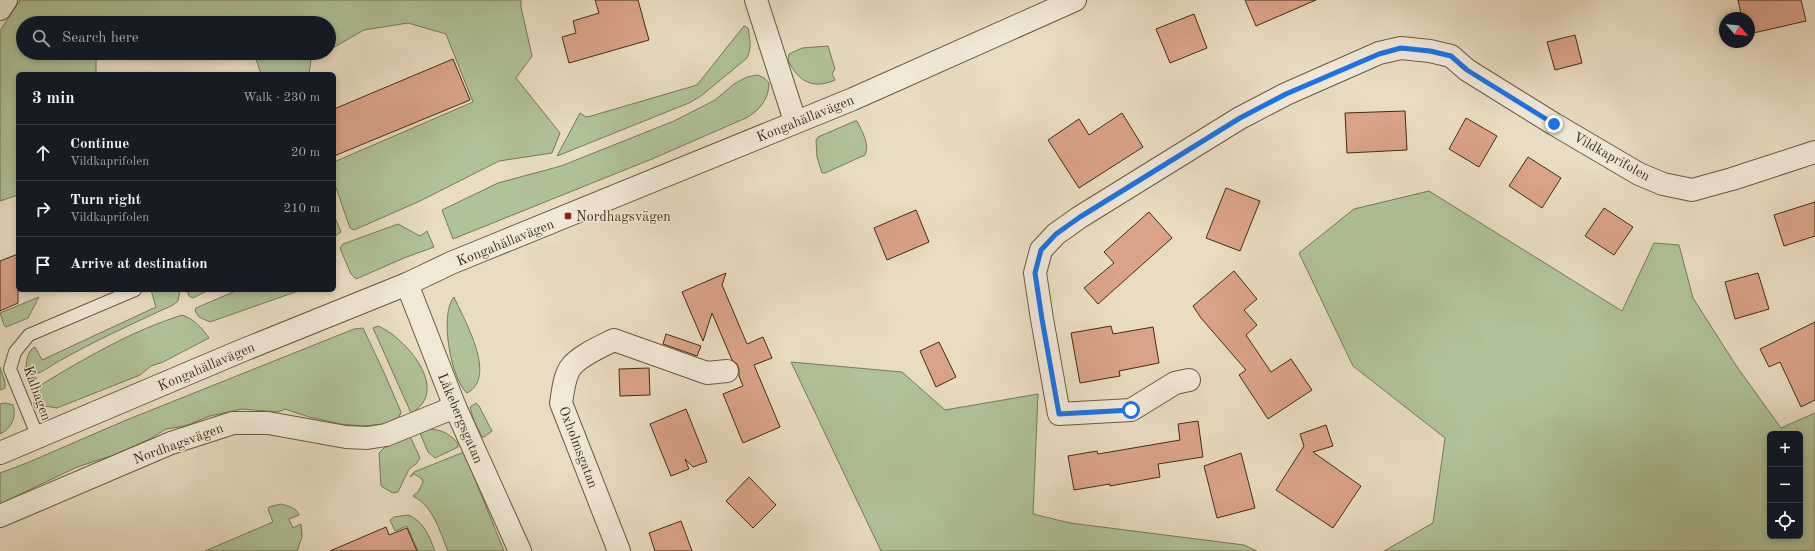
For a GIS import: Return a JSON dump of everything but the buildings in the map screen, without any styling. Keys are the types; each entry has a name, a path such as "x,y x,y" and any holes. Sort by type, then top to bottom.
{"street":[{"path":"0,9 6,0"},
{"path":"756,0 795,122"},
{"name":"Kongahällavägen","path":"0,453 242,350 407,284 451,263 853,99 953,53 1075,0"},
{"name":"Vildkaprifolen","path":"1189,380 1174,383 1131,410 1059,414 1035,273 1041,250 1056,234 1080,217 1240,118 1286,94 1379,54 1401,48 1430,51 1451,56 1467,70 1554,124 1639,174 1663,184 1692,190 1732,179 1815,152"},
{"name":"Låkebergsgatan","path":"407,284 455,407 520,551"},
{"name":"Oxholmsgatan","path":"619,551 561,403 564,384 571,367 596,348 614,340 707,373 728,371"},
{"name":"Nordhagsvägen","path":"0,516 171,443 233,423 268,423 346,437 367,438 386,435 455,407"}],"lane":[{"name":"Kålhagen","path":"38,437 10,370 15,352 29,335 130,292"}],"green space":[{"path":"20,0 521,0 521,7 532,56 516,78 560,133 552,153 499,161 420,201 354,230 350,228 336,188 336,161 473,102 446,34 408,23 364,30 336,46 336,16 16,16 16,60 96,60 96,72 16,72 16,196 0,201 0,31"},
{"path":"744,26 748,28 750,40 750,51 747,58 701,96 689,103 557,156 580,113 586,117 591,116 697,85"},
{"path":"828,46 835,69 832,74 835,80 827,83 813,84 807,82 796,73 788,60 789,54 802,48"},
{"path":"256,60 311,60 309,72 260,72"},
{"path":"758,75 769,83 769,89 759,108 746,118 652,159 453,239 442,210 498,183 561,166 674,121 715,100 734,84 747,77"},
{"path":"857,121 865,138 867,146 865,155 822,173 817,157 816,140 818,137"},
{"path":"1429,191 1622,311 1654,243 1679,245 1693,298 1737,367 1781,428 1815,413 1815,551 1384,551 1433,523 1445,438 1353,366 1299,253 1354,209"},
{"path":"336,220 341,232 336,236"},
{"path":"398,224 420,236 427,231 434,247 404,258 356,279 351,274 340,248 343,244"},
{"path":"152,292 180,292 178,301 173,305 112,333 36,374 25,373 28,355 35,347 42,360 156,307"},
{"path":"188,292 205,292 193,298 189,296"},
{"path":"233,292 295,292 210,322 199,317 195,311 196,308"},
{"path":"39,297 28,318 6,327 4,325 0,313"},
{"path":"454,297 471,333 479,362 479,374 476,385 467,393 461,386 456,375 447,332 447,318"},
{"path":"182,315 197,324 209,338 163,362 151,366 140,375 57,408 45,406 39,401 35,390 44,383 129,336"},
{"path":"378,326 389,332 400,341 411,353 420,365 426,379 427,392 422,403 411,413 373,328"},
{"path":"363,328 401,412 399,417 384,424 363,426 341,424 309,417 285,409 278,412 242,409 210,416 185,426 166,429 150,439 114,455 77,467 0,504 0,473 27,463 124,421 354,329"},
{"path":"791,362 902,372 945,410 1038,394 1033,514 1070,523 1244,545 1257,551 881,551"},
{"path":"0,367 5,382 5,388 0,390"},
{"path":"6,403 13,405 14,418 10,426 0,434 0,404"},
{"path":"476,403 492,431 484,437 482,437 474,421 470,407"},
{"path":"430,429 439,430 449,435 458,443 458,447 435,458 428,452 420,433"},
{"path":"410,436 420,458 416,464 409,469 398,492 393,493 381,486 379,453 384,448"},
{"path":"464,452 504,551 448,551 439,527 431,513 426,506 413,496 418,492 423,482 421,478 414,474 410,477 414,472"},
{"path":"281,504 294,509 299,515 289,519 293,528 301,524 302,537 297,551 205,551 273,522 268,509 269,507"},
{"path":"408,515 422,525 435,551 418,551 407,526 395,531 390,520 394,517"}],"place":[{"name":"Nordhagsvägen","path":"568,216"}],"route":[{"path":"1131,410 1059,414 1035,273 1041,250 1056,234 1080,217 1152,174 1240,118 1286,94 1379,54 1401,48 1430,51 1451,56 1467,70 1554,124"}]}
